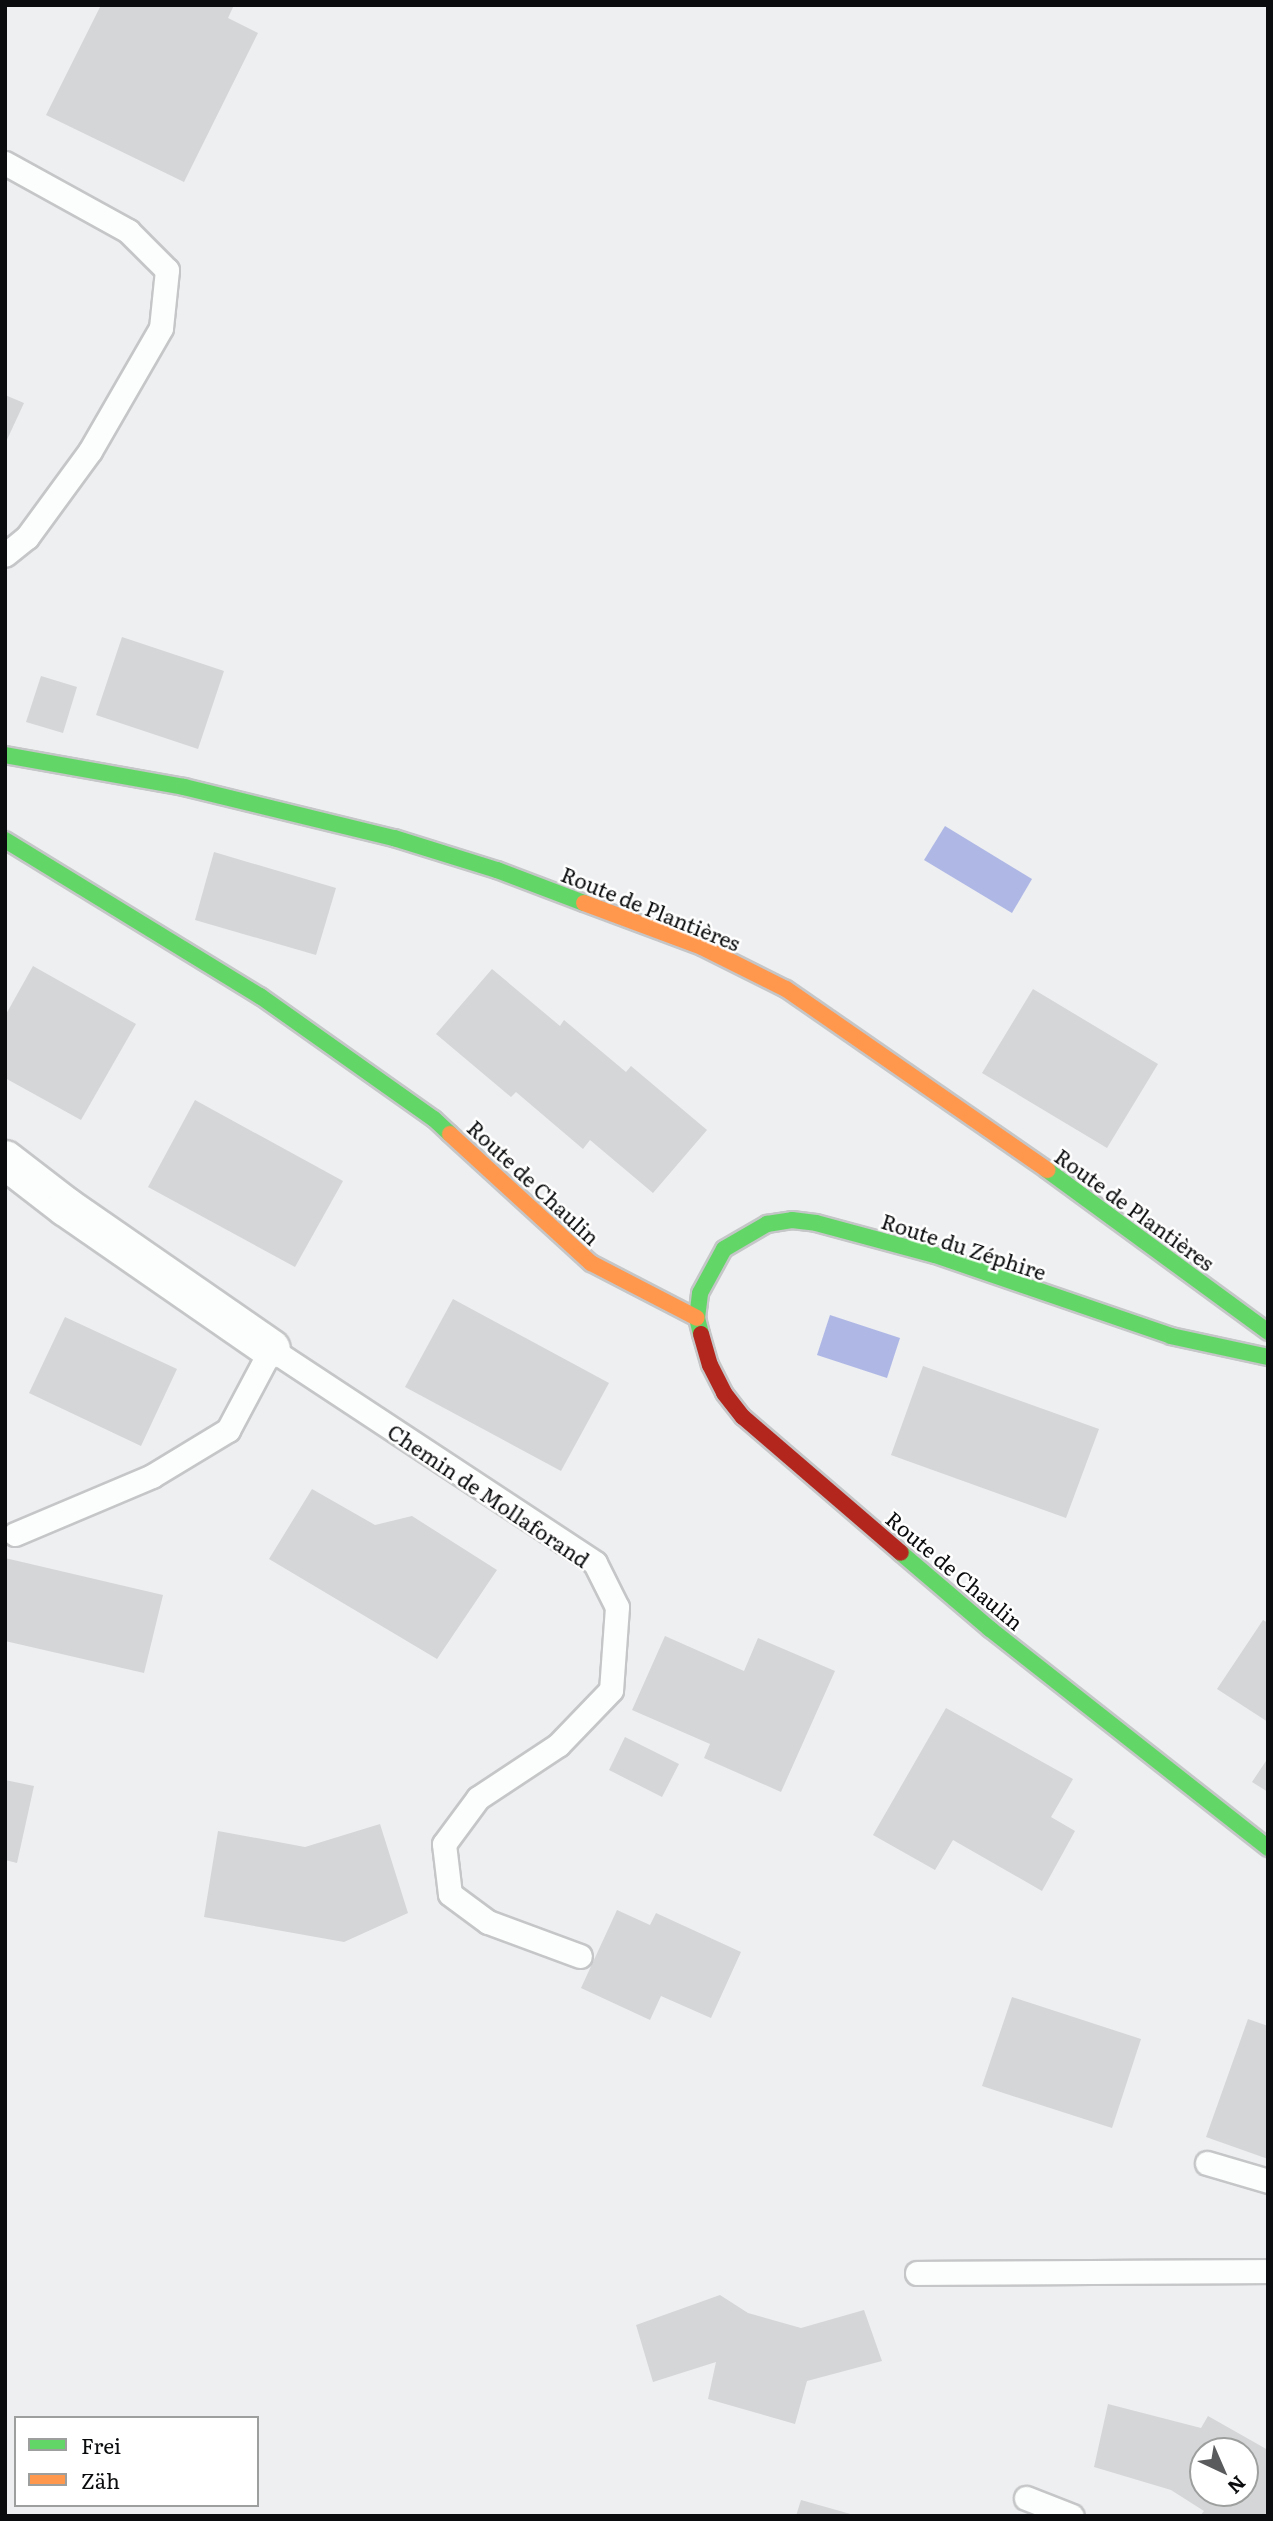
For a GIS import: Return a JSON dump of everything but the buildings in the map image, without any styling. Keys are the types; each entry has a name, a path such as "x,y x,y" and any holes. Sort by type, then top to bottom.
{"street":[{"name":"Route de Plantières","path":"5,755 184,787 394,838 497,870 702,947 786,989 1034,1161 1268,1332"},
{"name":"Route de Chaulin","path":"5,840 260,996 434,1119 591,1263 697,1318 710,1366 724,1392 743,1417 990,1629 1268,1848"},
{"name":"Chemin de Mollaforand","path":"5,1160 66,1207 271,1349"},
{"name":"Route du Zéphire","path":"697,1318 700,1293 710,1270 724,1249 744,1234 767,1224 792,1220 816,1223 935,1255 1171,1336 1268,1357"}],"lane":[{"path":"5,163 128,230 167,270 161,328 90,451 27,537 5,555"},
{"path":"15,1534 152,1476 228,1430 271,1349"},
{"name":"Chemin de Mollaforand","path":"271,1349 595,1563 617,1607 611,1690 558,1745 478,1798 444,1844 450,1894 488,1922 580,1956"},
{"path":"1208,2163 1268,2181"},
{"path":"917,2273 1268,2271"},
{"path":"1026,2498 1072,2516"}],"water":[{"path":"945,826 1032,879 1012,913 924,860"},
{"path":"830,1315 900,1338 887,1378 817,1355"}],"traffic: fast":[{"path":"5,755 184,787 394,838 497,870 584,903"},
{"path":"5,840 260,996 434,1119 450,1134"},
{"path":"1047,1170 1268,1332"},
{"path":"701,1334 697,1318 700,1293 724,1249 767,1224 792,1220 816,1223 935,1255 1171,1336 1268,1357"},
{"path":"901,1553 990,1629 1268,1848"}],"traffic: slow":[{"path":"584,903 702,947 786,989 1047,1170"},
{"path":"450,1134 591,1263 697,1318"}],"traffic: jam":[{"path":"701,1334 710,1365 724,1393 743,1417 901,1553"}]}
